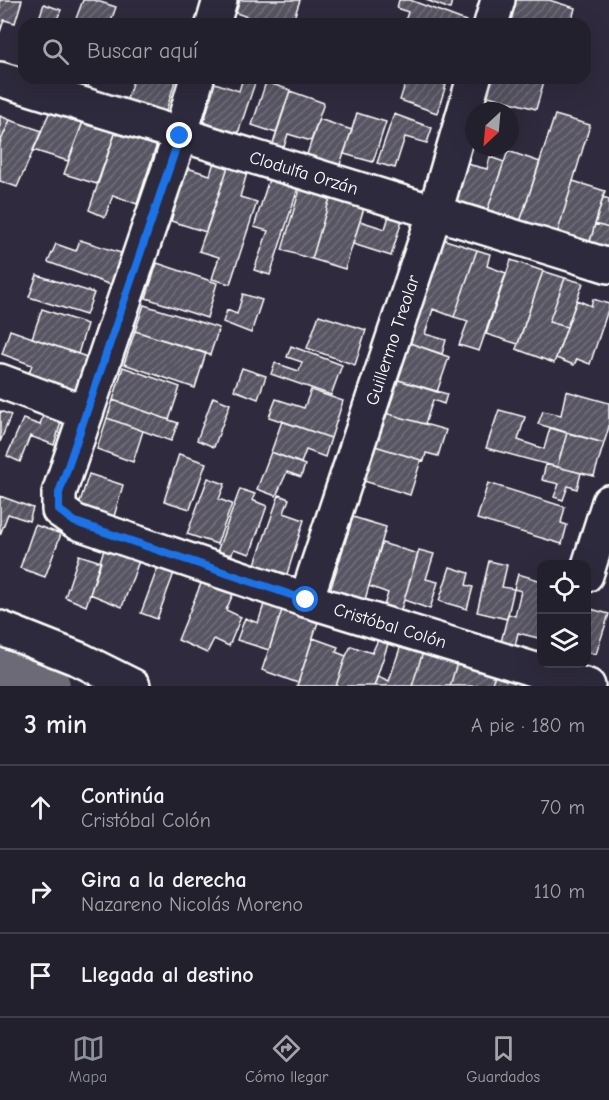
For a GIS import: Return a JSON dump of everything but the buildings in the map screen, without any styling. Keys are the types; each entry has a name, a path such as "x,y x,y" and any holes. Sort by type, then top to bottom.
{"street":[{"path":"215,18 220,0"},
{"path":"492,18 498,0"},
{"name":"Clodulfa Orzán","path":"0,79 609,266"},
{"path":"0,381 86,413 180,136 195,84"},
{"name":"Guillermo Treolar","path":"306,600 435,212 472,84"},
{"name":"Cristóbal Colón","path":"86,413 59,493 59,510 75,522 306,600 588,686"},
{"path":"591,560 609,502"},
{"path":"0,628 81,660 133,686"}],"waterway":[{"path":"0,671 48,686"}],"route":[{"path":"180,136 59,493 59,510 75,522 306,600"}]}
